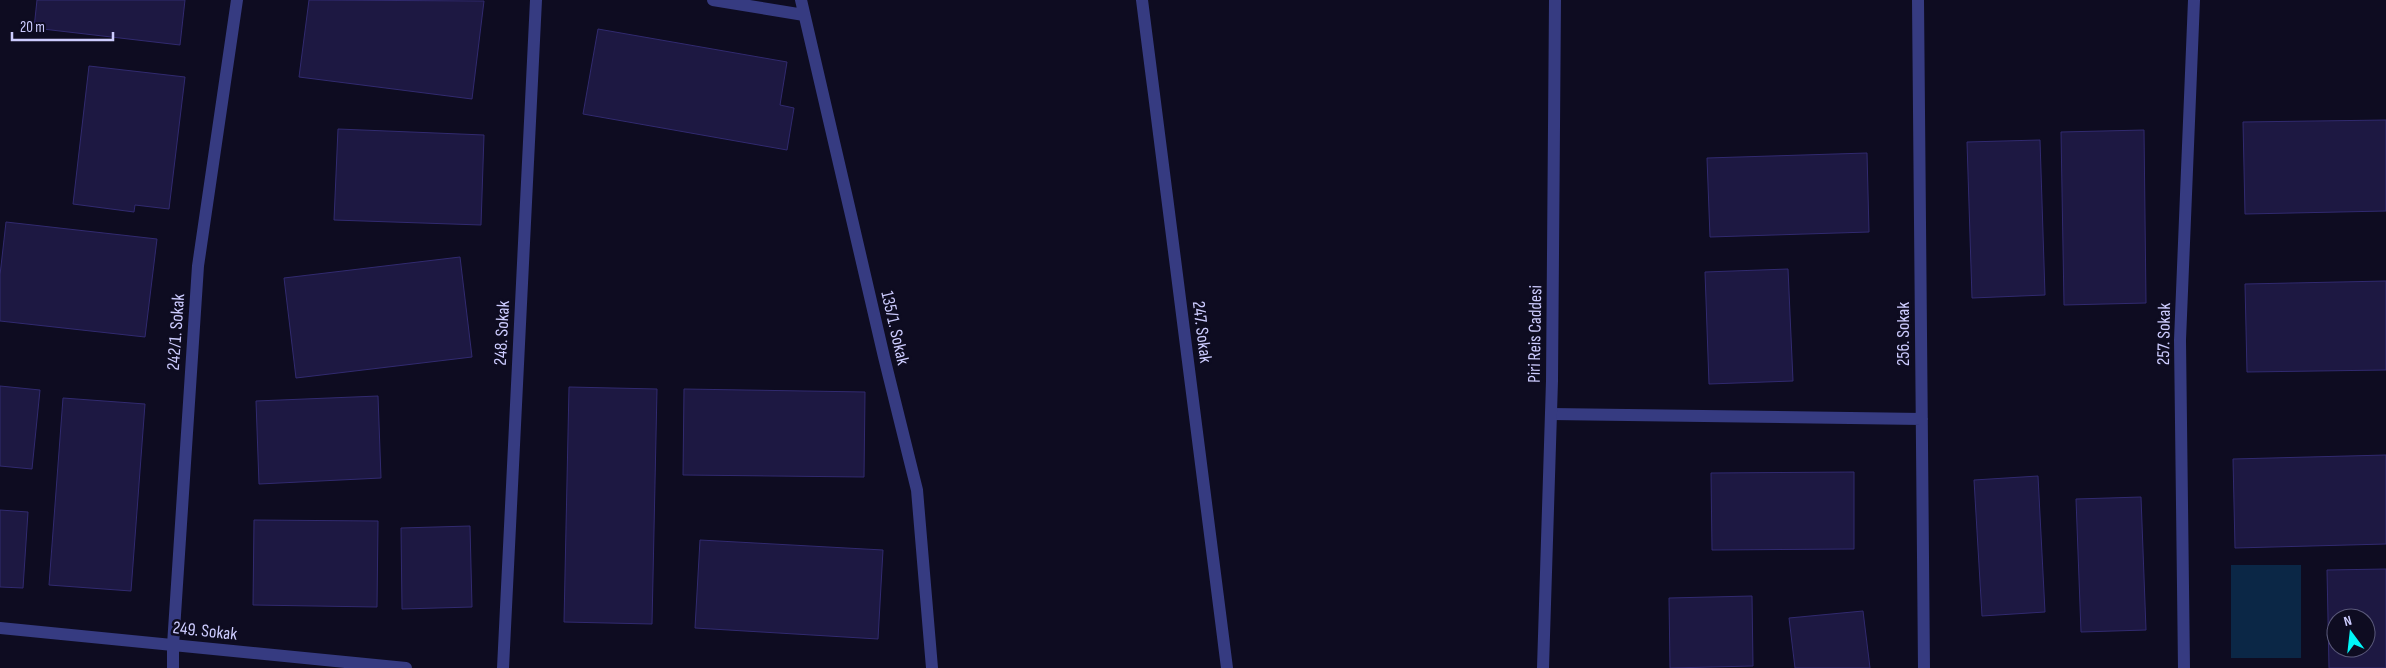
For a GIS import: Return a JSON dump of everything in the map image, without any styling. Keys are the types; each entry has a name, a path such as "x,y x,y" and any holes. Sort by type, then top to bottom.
{"street":[{"name":"242/1. Sokak","path":"173,668 198,266 237,0"},
{"name":"248. Sokak","path":"503,668 536,0"},
{"path":"713,0 804,15"},
{"name":"135/1. Sokak","path":"801,0 917,490 932,668"},
{"name":"247. Sokak","path":"1142,0 1227,668"},
{"name":"Piri Reis Caddesi","path":"1542,668 1551,414 1555,0"},
{"name":"256. Sokak","path":"1918,0 1924,668"},
{"name":"257. Sokak","path":"2184,668 2180,340 2194,0"},
{"path":"1551,414 1922,419"},
{"name":"249. Sokak","path":"0,628 406,668"}],"water":[{"path":"2231,565 2301,565 2301,658 2231,658"}],"building":[{"path":"37,0 185,0 180,45 34,28"},
{"path":"309,0 484,1 472,99 299,77"},
{"path":"598,29 787,62 780,105 794,108 787,150 583,114"},
{"path":"89,66 185,77 169,209 135,205 134,212 73,204"},
{"path":"2386,120 2386,211 2245,214 2243,122"},
{"path":"338,129 484,135 481,225 334,220"},
{"path":"2144,130 2146,303 2064,305 2061,132"},
{"path":"2040,140 2045,295 1972,298 1967,142"},
{"path":"1867,153 1869,232 1710,237 1707,158"},
{"path":"6,222 157,239 145,337 0,321 0,275"},
{"path":"460,257 472,357 296,378 284,278"},
{"path":"1788,269 1793,381 1709,384 1705,272"},
{"path":"2386,281 2386,370 2247,372 2245,284"},
{"path":"0,386 40,390 32,469 0,466"},
{"path":"569,387 657,389 652,624 564,622"},
{"path":"684,389 865,392 864,477 683,475"},
{"path":"378,396 381,478 259,484 256,401"},
{"path":"63,398 145,404 131,591 49,585"},
{"path":"2386,455 2386,544 2235,548 2233,459"},
{"path":"1854,472 1854,549 1712,550 1711,473"},
{"path":"2038,476 2045,612 1982,616 1974,480"},
{"path":"2141,497 2146,630 2081,632 2076,499"},
{"path":"0,510 28,512 23,588 0,587"},
{"path":"254,520 378,521 377,607 253,605"},
{"path":"470,526 472,607 402,609 401,528"},
{"path":"700,540 883,550 878,639 695,628"},
{"path":"2386,569 2386,668 2329,668 2329,658 2376,658 2376,608 2328,608 2327,570"},
{"path":"1752,596 1753,666 1670,668 1669,598"},
{"path":"1863,611 1870,668 1795,668 1789,618"}]}
